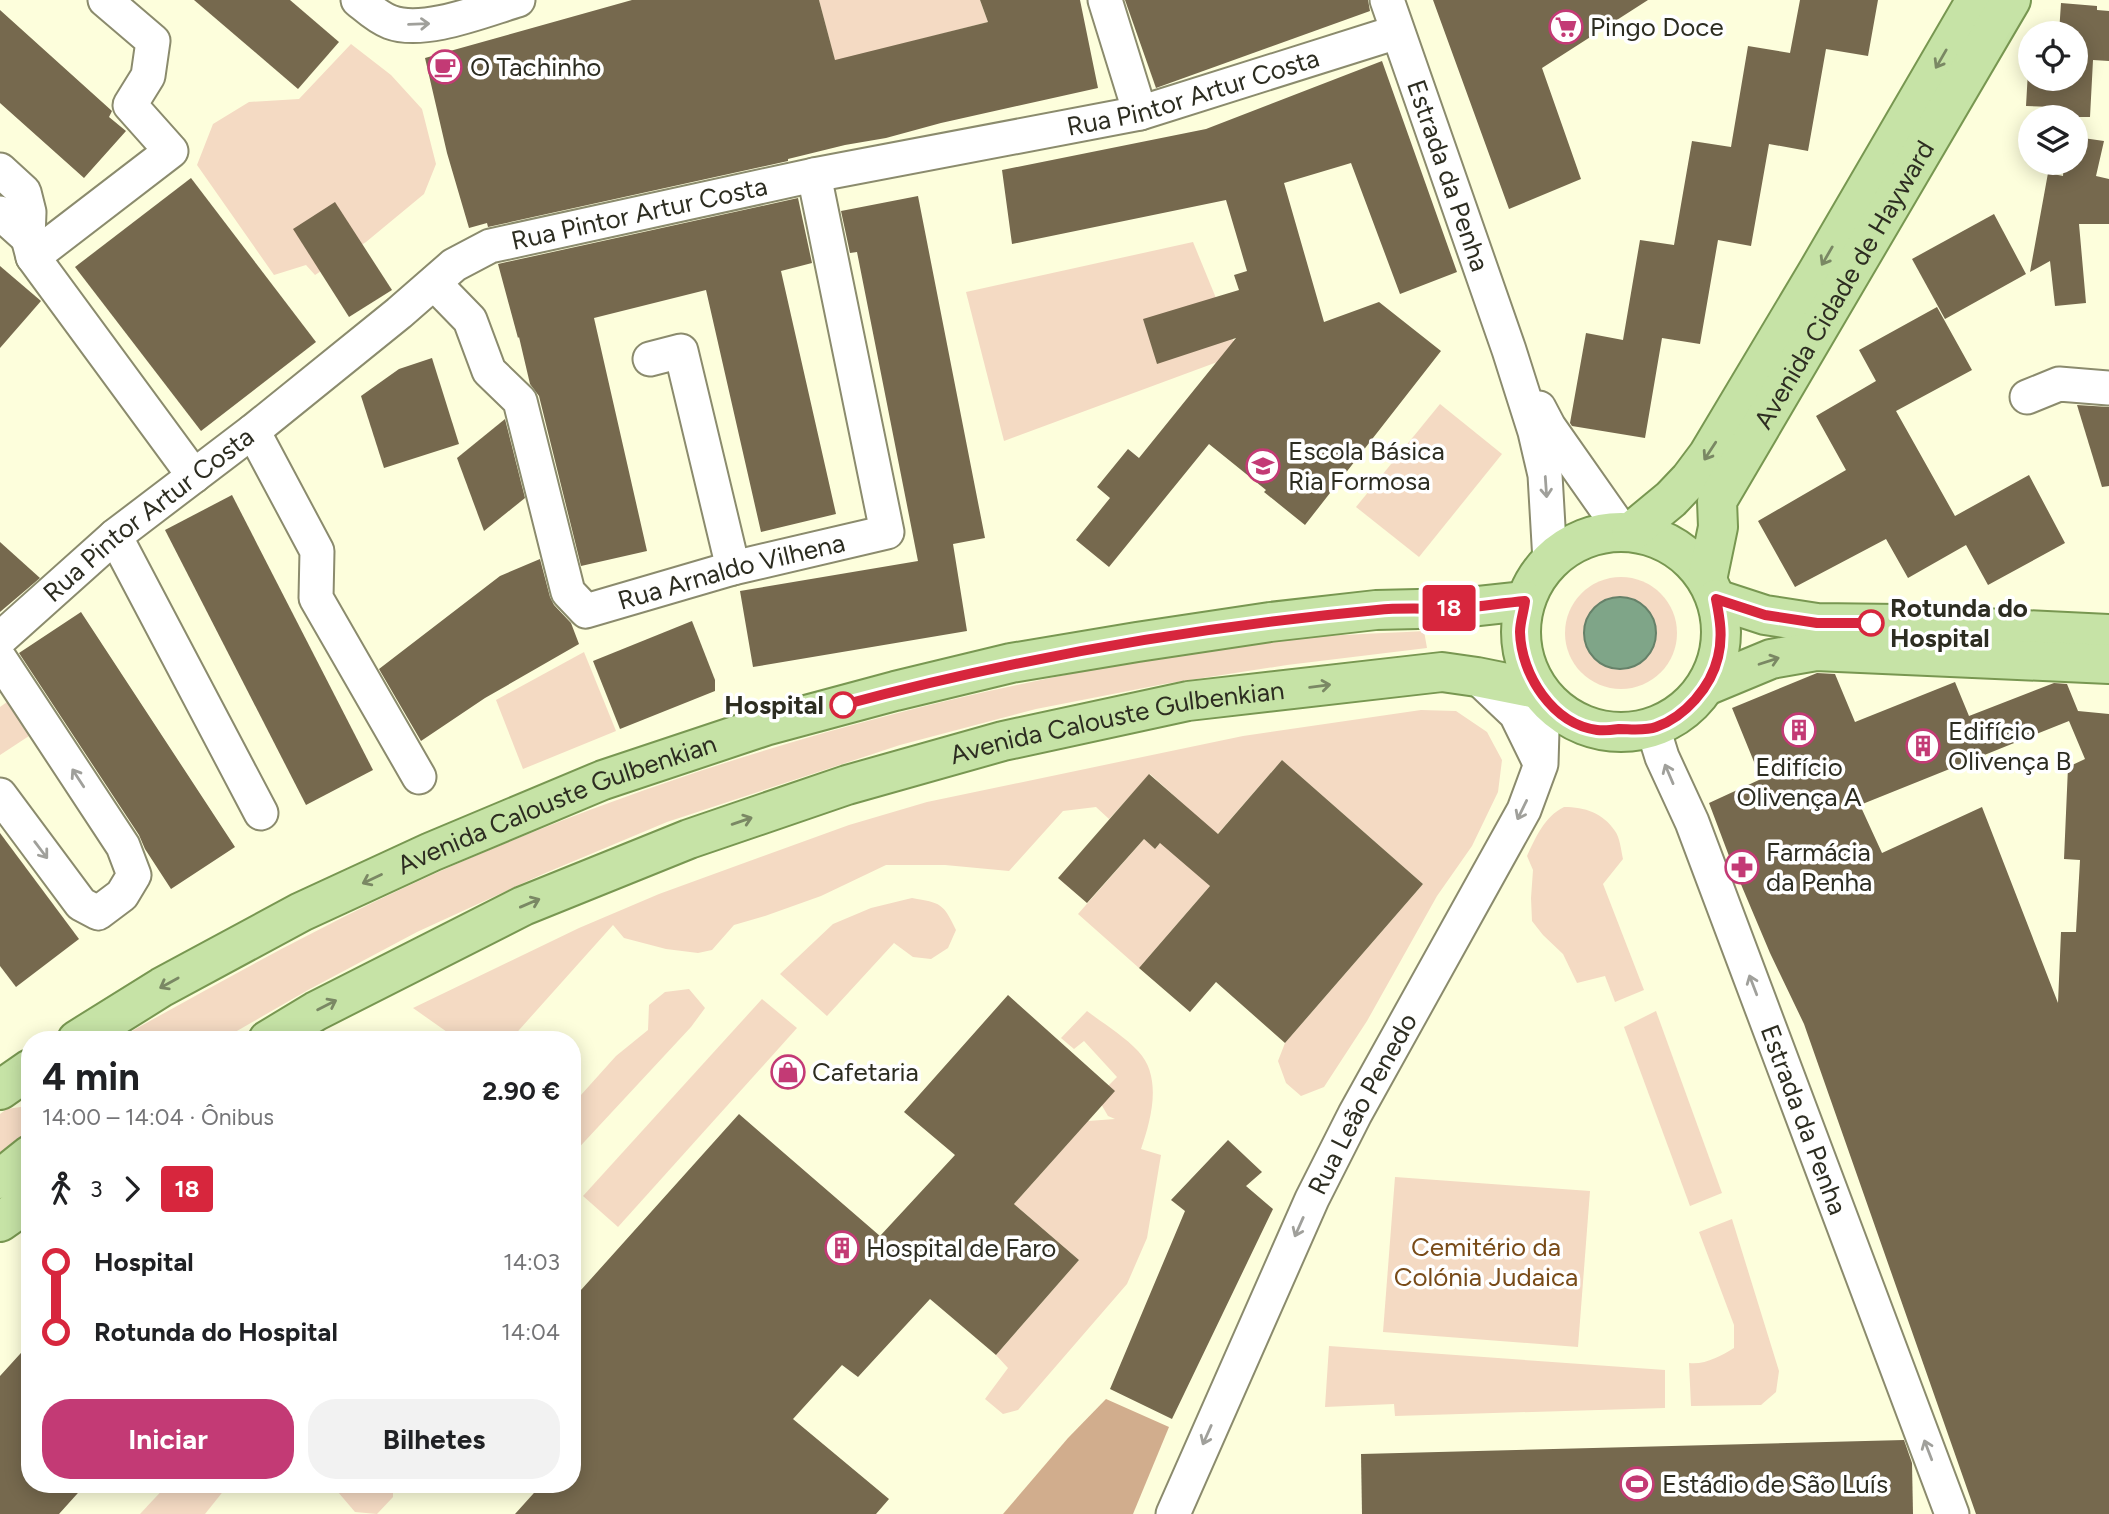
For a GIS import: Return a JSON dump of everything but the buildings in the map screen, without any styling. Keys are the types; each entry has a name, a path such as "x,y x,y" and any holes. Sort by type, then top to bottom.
{"main road":[{"name":"Avenida Cidade de Hayward","path":"1626,532 1671,499 1708,455 1976,0"},
{"name":"Avenida Cidade de Hayward","path":"1712,589 1718,527 1717,501 2011,0"},
{"path":"1626,532 1656,537 1685,554 1712,589 1722,629 1718,659 1706,686 1689,706 1667,722 1653,728 1597,730 1577,723 1559,712 1540,693 1524,662 1520,631 1525,601 1535,580 1550,561 1570,545 1595,534 1626,532"},
{"path":"1712,589 1765,615 1817,623 2109,634"},
{"name":"Avenida Calouste Gulbenkian","path":"92,1031 162,987 301,912 431,852 603,780 765,726 1011,663 1137,642 1270,622 1376,610 1460,608 1525,601"},
{"path":"1706,686 1771,659 1816,651 2109,664"},
{"name":"Avenida Calouste Gulbenkian","path":"283,1031 316,1011 523,906 689,839 847,785 1003,741 1188,701 1442,672 1477,677 1540,693"},
{"path":"0,1090 21,1075"},
{"path":"0,1095 21,1088"},
{"path":"0,1179 21,1162"},
{"path":"0,1222 21,1207"}],"street":[{"path":"31,247 171,151 130,105 148,76 153,41 105,0"},
{"path":"358,0 382,18 411,25 457,18 518,0"},
{"path":"1105,0 1140,113"},
{"name":"Estrada da Penha","path":"1387,0 1509,350"},
{"name":"Rua Pintor Artur Costa","path":"0,639 115,536 253,430 461,261 490,246 814,175 1140,113 1397,32"},
{"path":"0,170 24,192 29,212 31,247"},
{"name":"Rua Arnaldo Vilhena","path":"434,283 470,320 489,371 520,401 568,592 586,611 733,568 887,532 814,175"},
{"path":"0,213 31,247 194,476"},
{"path":"1509,350 1549,427 1626,532"},
{"path":"1509,350 1535,432 1545,475 1550,561"},
{"path":"650,359 681,351 733,568"},
{"path":"2027,397 2059,384 2109,388"},
{"path":"253,430 317,551 316,598 419,777"},
{"path":"115,536 261,813"},
{"path":"0,659 123,846 134,875 122,895 98,913 81,904 0,795"},
{"path":"1477,677 1516,714 1541,764"},
{"name":"Rua Leão Penedo","path":"1173,1514 1311,1199 1368,1090 1524,810 1541,764 1540,693"},
{"name":"Estrada da Penha","path":"1653,728 1662,757 1692,822 1952,1514"}],"green space":[{"path":"819,0 980,0 988,22 835,61"},
{"path":"351,44 391,75 422,109 436,164 424,194 366,242 315,275 306,265 274,275 197,165 213,124 249,102 299,99"},
{"path":"1193,242 1239,354 1004,441 966,292"},
{"path":"1440,404 1502,454 1419,557 1356,507"},
{"path":"1621,577 1643,581 1661,593 1673,611 1677,633 1673,655 1661,673 1643,685 1621,689 1599,685 1581,673 1569,655 1565,633 1569,611 1581,593 1599,581"},
{"path":"1424,631 1427,648 1287,665 1164,684 1036,709 900,745 667,822 543,874 417,932 237,1031 132,1031 302,938 397,891 589,810 686,776 882,717 982,693 1184,654 1337,635"},
{"path":"584,652 616,731 523,769 496,700"},
{"path":"7,702 29,736 0,755 0,707"},
{"path":"1421,710 1456,711 1487,732 1502,760 1498,792 1472,846 1437,896 1367,1021 1324,1087 1301,1096 1286,1083 1278,1061 1285,1043 1423,884 1282,760 1189,867 1210,886 1139,968 1078,914 1144,839 1155,849 1190,810 1150,774 1109,819 1096,807 1063,811 1009,871 945,865 886,865 821,896 734,925 712,950 698,953 666,949 624,938 613,925 518,1031 446,1031 413,1008 579,928 659,894 849,825 927,802 1243,736"},
{"path":"1564,807 1579,808 1599,815 1617,834 1619,841 1623,859 1603,884 1644,990 1615,1002 1605,976 1577,983 1563,954 1532,921 1533,870 1527,856 1546,822"},
{"path":"912,898 940,906 948,914 956,930 948,948 931,959 913,957 894,943 827,1016 780,974 833,924 871,908"},
{"path":"689,989 705,1008 691,1027 581,1145 581,1095 616,1056 648,1030 649,1005 665,992"},
{"path":"762,999 797,1028 618,1227 583,1196"},
{"path":"1087,1011 1138,1051 1146,1061 1150,1073 1153,1099 1141,1149 1161,1155 1147,1238 1127,1284 1018,1410 1003,1414 985,1399 1008,1368 996,1355 1079,1260 1014,1204 1088,1121 1115,1119 1108,1116 1097,1097 1117,1077 1084,1041 1074,1049 1061,1038"},
{"path":"1656,1011 1722,1193 1690,1206 1624,1027"},
{"path":"21,1107 21,1145 0,1160 0,1114 7,1109"},
{"name":"Cemitério da Colónia Judaica","path":"1395,1177 1590,1191 1578,1347 1383,1332"},
{"path":"1732,1219 1779,1371 1776,1392 1761,1405 1691,1406 1689,1363 1707,1361 1734,1348 1734,1325 1699,1232"},
{"path":"1329,1346 1665,1370 1665,1408 1395,1416 1394,1404 1325,1407"},
{"path":"160,1493 222,1493 205,1514 140,1514"},
{"path":"339,1493 393,1493 393,1497 377,1514 355,1512"}],"shaded area":[{"path":"1620,597 1634,600 1646,607 1653,619 1656,633 1653,647 1646,659 1634,666 1620,669 1606,666 1594,659 1587,647 1584,633 1587,619 1594,607 1606,600"},
{"path":"1106,1399 1169,1427 1133,1514 1003,1514 1068,1438"}],"bus line":[{"name":"18","path":"843,705 1011,663 1137,642 1270,622 1376,610 1460,608 1525,601 1520,631 1524,662 1537,689 1559,712 1577,723 1597,730 1653,728 1667,722 1689,706 1706,686 1718,659 1722,629 1716,599 1765,615 1817,623 1871,623"}],"place":[{"name":"Pingo Doce","path":"1566,27"},
{"name":"O Tachinho","path":"445,67"},
{"name":"Escola Básica Ria Formosa","path":"1263,466"},
{"name":"Rotunda do Hospital","path":"1871,623"},
{"name":"Hospital","path":"843,705"},
{"name":"Edifício Olivença A","path":"1799,730"},
{"name":"Edifício Olivença B","path":"1923,746"},
{"name":"Farmácia da Penha","path":"1742,867"},
{"name":"Cafetaria","path":"788,1072"},
{"name":"Hospital de Faro","path":"842,1248"},
{"name":"Estádio de São Luís","path":"1637,1484"}]}
